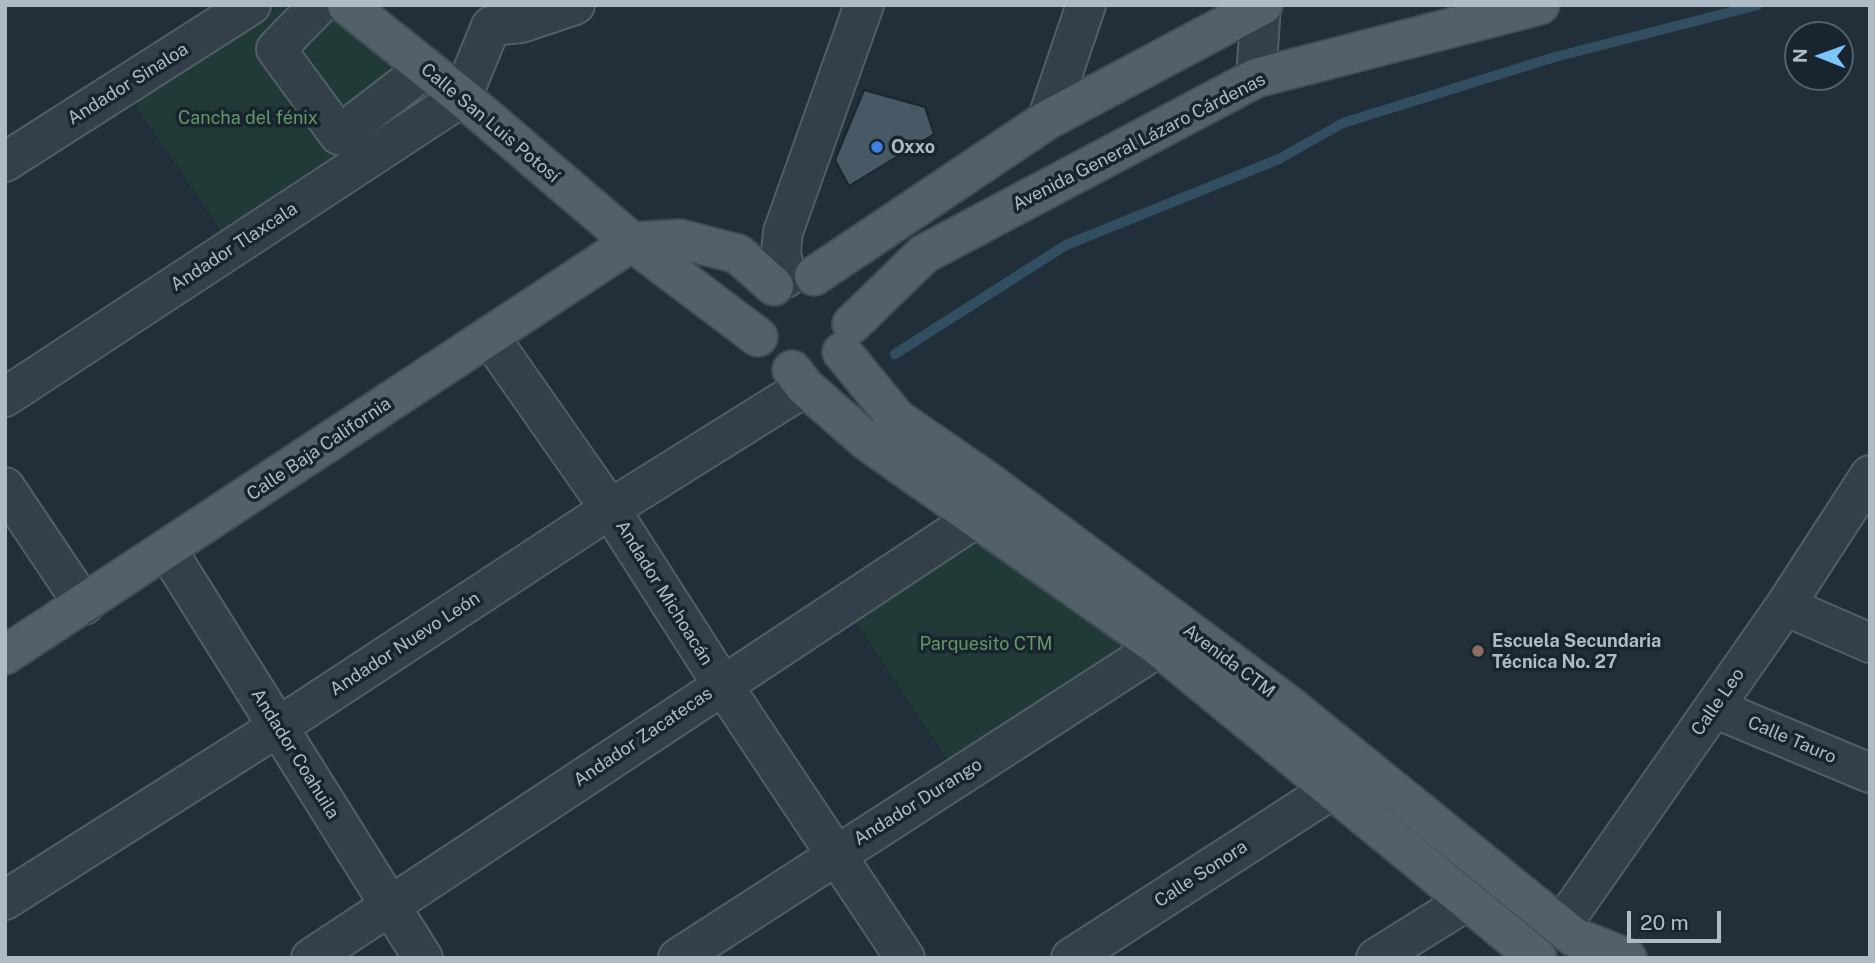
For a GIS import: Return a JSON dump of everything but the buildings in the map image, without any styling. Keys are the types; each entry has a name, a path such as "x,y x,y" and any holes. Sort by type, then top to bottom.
{"main road":[{"name":"Calle San Luis Potosí","path":"347,5 462,97 632,242 758,337"},
{"name":"Avenida General Lázaro Cárdenas","path":"847,338 924,254 1256,78 1539,5"},
{"path":"632,242 680,239 738,254 792,280 834,285 847,303 847,338 829,365 798,379 771,358 758,337 757,318 762,300 792,280 1047,120 1262,6"},
{"name":"Calle Baja California","path":"5,655 632,242"},
{"name":"Avenida CTM","path":"847,338 897,419 987,481 1286,704 1574,937 1627,958"},
{"name":"Avenida CTM","path":"798,379 867,441 1159,647 1534,957"}],"street":[{"name":"Andador Sinaloa","path":"5,162 251,5"},
{"path":"319,5 276,49 340,135 426,68"},
{"path":"462,97 483,16 521,23 575,5"},
{"path":"792,280 781,252 783,232 864,5"},
{"path":"1047,120 1086,5"},
{"path":"1256,78 1262,6"},
{"name":"Andador Tlaxcala","path":"5,397 462,97"},
{"name":"Andador Michoacán","path":"489,336 610,509 722,684 905,958"},
{"name":"Andador Nuevo León","path":"5,900 278,727 610,509 798,379"},
{"name":"Calle Leo","path":"1561,926 1785,606 1870,475"},
{"path":"5,487 84,605"},
{"name":"Andador Zacatecas","path":"311,958 976,518"},
{"name":"Andador Coahuila","path":"167,550 423,958"},
{"path":"1785,606 1870,643"},
{"name":"Andador Durango","path":"678,958 1159,647"},
{"name":"Calle Tauro","path":"1714,708 1870,773"},
{"name":"Calle Sonora","path":"1071,958 1331,790"},
{"path":"1376,958 1467,901"}],"green space":[{"name":"Cancha del fénix","path":"270,5 324,5 419,96 226,238 129,96"},
{"name":"Parquesito CTM","path":"976,518 1159,647 959,777 845,605"}],"waterway":[{"path":"895,354 1066,245 1279,159 1343,123 1555,57 1758,5"}],"place":[{"name":"Oxxo","path":"877,147"},
{"name":"Escuela Secundaria Técnica No. 27","path":"1478,651"}]}
